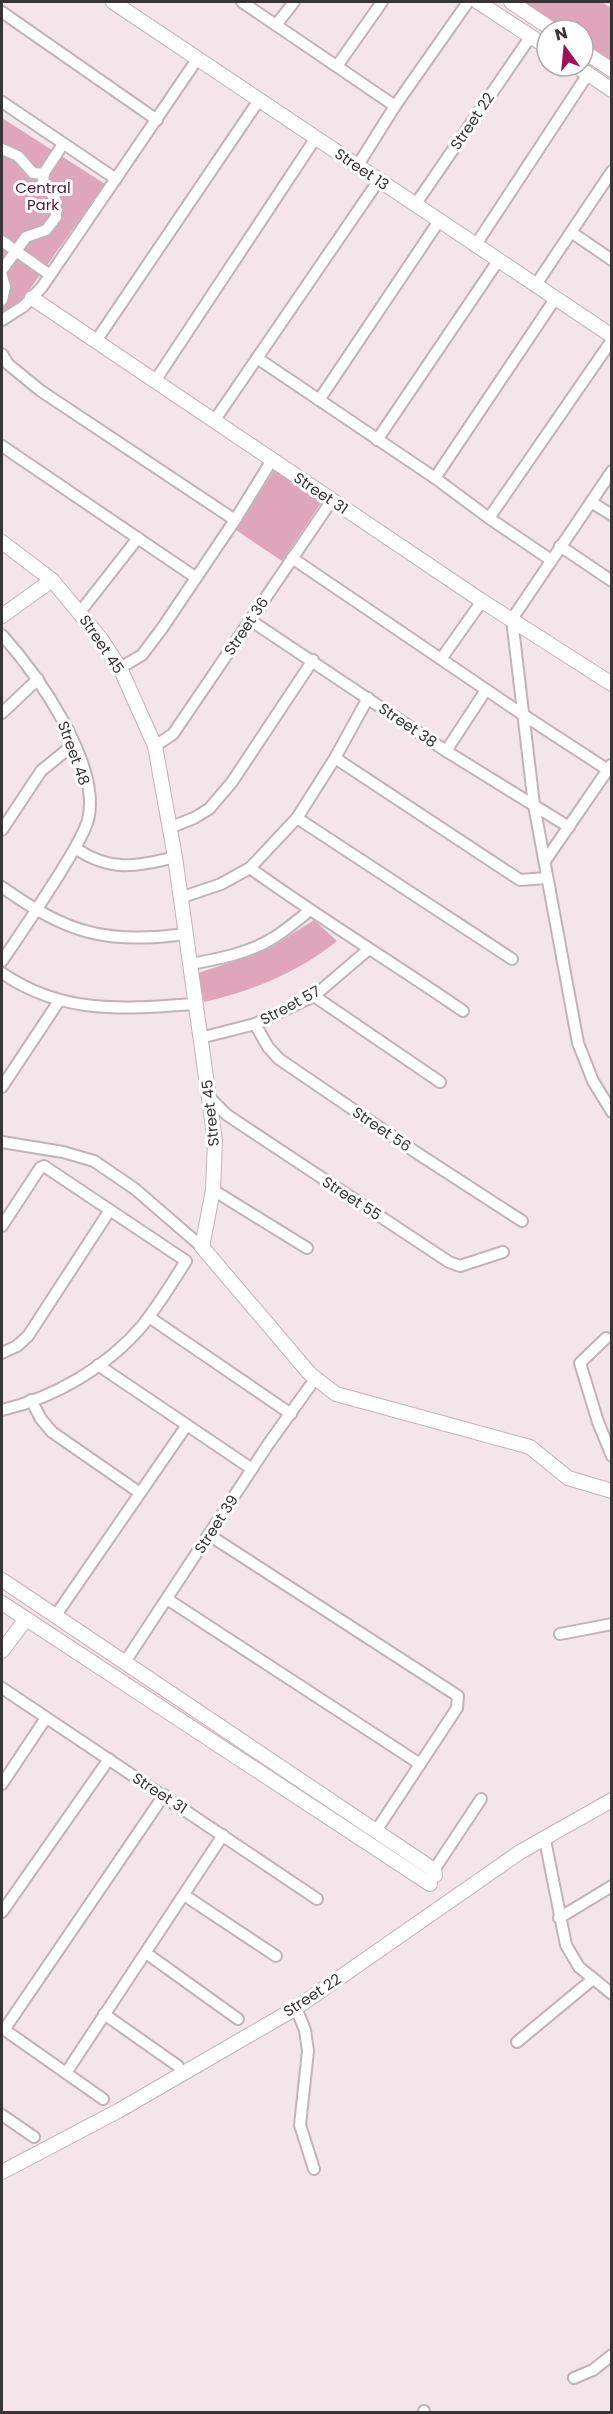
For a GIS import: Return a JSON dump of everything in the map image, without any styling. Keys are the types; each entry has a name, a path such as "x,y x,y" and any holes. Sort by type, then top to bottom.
{"street":[{"path":"242,2 395,106"},
{"path":"276,26 294,2"},
{"path":"337,66 382,2"},
{"path":"358,165 395,106 468,2"},
{"path":"478,2 535,39"},
{"path":"503,18 513,2 536,18"},
{"name":"Street 13","path":"119,3 315,139 358,165 612,338"},
{"path":"2,12 157,120"},
{"name":"Street 22","path":"415,206 531,36"},
{"path":"2,320 24,306 50,276 198,58"},
{"path":"595,59 612,70"},
{"path":"475,246 585,78"},
{"path":"594,78 612,90"},
{"path":"96,341 259,100"},
{"path":"2,102 116,179"},
{"path":"155,381 315,139"},
{"path":"2,270 26,237 46,231 56,217 56,204 44,186 44,174 63,144"},
{"path":"2,149 18,156 33,173 44,174"},
{"path":"535,286 610,177"},
{"path":"214,421 379,180"},
{"path":"319,400 439,221"},
{"path":"571,232 612,260"},
{"path":"2,241 50,276"},
{"path":"377,440 498,261"},
{"path":"2,276 5,287 2,300"},
{"name":"Street 31","path":"32,298 482,601 612,684"},
{"path":"435,478 555,299"},
{"path":"489,518 612,338"},
{"path":"2,354 8,364 41,391 235,520"},
{"path":"257,358 435,478 551,560"},
{"path":"2,446 195,578"},
{"path":"120,668 142,655 235,520 272,460"},
{"path":"612,471 512,619 534,805 578,1043 593,1081 612,1112"},
{"name":"Street 36","path":"155,746 173,734 332,500"},
{"path":"591,502 612,515"},
{"path":"80,612 138,538"},
{"name":"Street 45","path":"2,542 52,580 80,612 120,668 155,746 175,857 215,1141 213,1190 202,1247"},
{"path":"560,546 612,581"},
{"path":"292,558 522,714 610,767 545,861"},
{"path":"2,616 52,580"},
{"path":"441,659 482,601"},
{"name":"Street 38","path":"250,620 446,751 569,827"},
{"name":"Street 48","path":"2,635 52,700 74,744 87,785 90,804 85,830 75,848 2,961"},
{"path":"169,828 209,809 232,782 312,660"},
{"path":"2,713 38,679"},
{"path":"446,751 486,690"},
{"path":"180,898 221,884 250,868 297,818 335,758 368,698"},
{"path":"2,830 41,771 74,744"},
{"path":"335,758 519,880 547,878"},
{"path":"297,818 512,958"},
{"path":"75,848 104,864 142,865 175,857"},
{"path":"250,868 309,911 463,1011"},
{"path":"2,887 36,911 86,932 144,938 185,934"},
{"path":"190,964 217,959 274,938 309,911"},
{"name":"Street 57","path":"200,1038 255,1024 314,996 369,949"},
{"path":"2,973 28,990 58,1001 124,1010 195,1004"},
{"path":"314,996 440,1082"},
{"path":"2,1087 58,1001"},
{"name":"Street 56","path":"255,1024 268,1047 279,1059 522,1221"},
{"name":"Street 55","path":"210,1098 227,1115 450,1262 460,1266 503,1252"},
{"path":"2,1142 63,1152 94,1161 135,1189 202,1247 309,1374 336,1394 530,1447 568,1478 612,1491"},
{"path":"2,1226 40,1168 44,1166 186,1261 141,1327 98,1365 57,1390 2,1410"},
{"path":"213,1190 307,1248"},
{"path":"2,1353 16,1346 27,1336 110,1209"},
{"path":"149,1317 291,1414"},
{"path":"606,1338 580,1363 598,1422 612,1456"},
{"path":"98,1365 252,1469"},
{"name":"Street 39","path":"125,1662 252,1469 310,1386"},
{"path":"31,1400 41,1419 52,1432 140,1493"},
{"path":"56,1615 187,1425"},
{"path":"209,1534 458,1696 458,1708 376,1831"},
{"path":"2,1580 376,1831 433,1876"},
{"path":"167,1599 420,1764"},
{"path":"2,1603 433,1876"},
{"path":"2,1651 26,1619"},
{"path":"560,1634 612,1624"},
{"name":"Street 31","path":"2,1688 317,1899"},
{"path":"165,1708 172,1695"},
{"path":"2,1784 46,1718"},
{"path":"2,1912 109,1759"},
{"path":"103,2099 3,2029 164,1795"},
{"path":"433,1876 481,1799"},
{"name":"Street 22","path":"2,2172 118,2111 296,2008 520,1852 545,1840 612,1800"},
{"path":"66,2073 223,1834"},
{"path":"545,1840 566,1945 579,1967 612,1994"},
{"path":"559,1918 612,1886"},
{"path":"184,1895 276,1956"},
{"path":"146,1953 238,2019"},
{"path":"517,2042 593,1979"},
{"path":"296,2008 305,2030 308,2052 300,2125 314,2169"},
{"path":"104,2014 178,2066"},
{"path":"2,2115 34,2137"},
{"path":"574,2378 593,2370 612,2355"}],"green space":[{"path":"520,2 602,2 611,8 611,63 595,52 595,18 545,18"},
{"name":"Central Park","path":"2,118 105,184 22,300 2,313"},
{"path":"275,469 323,500 282,561 236,530"},
{"path":"314,920 337,941 306,962 274,979 204,1002 198,973 272,947"}]}
